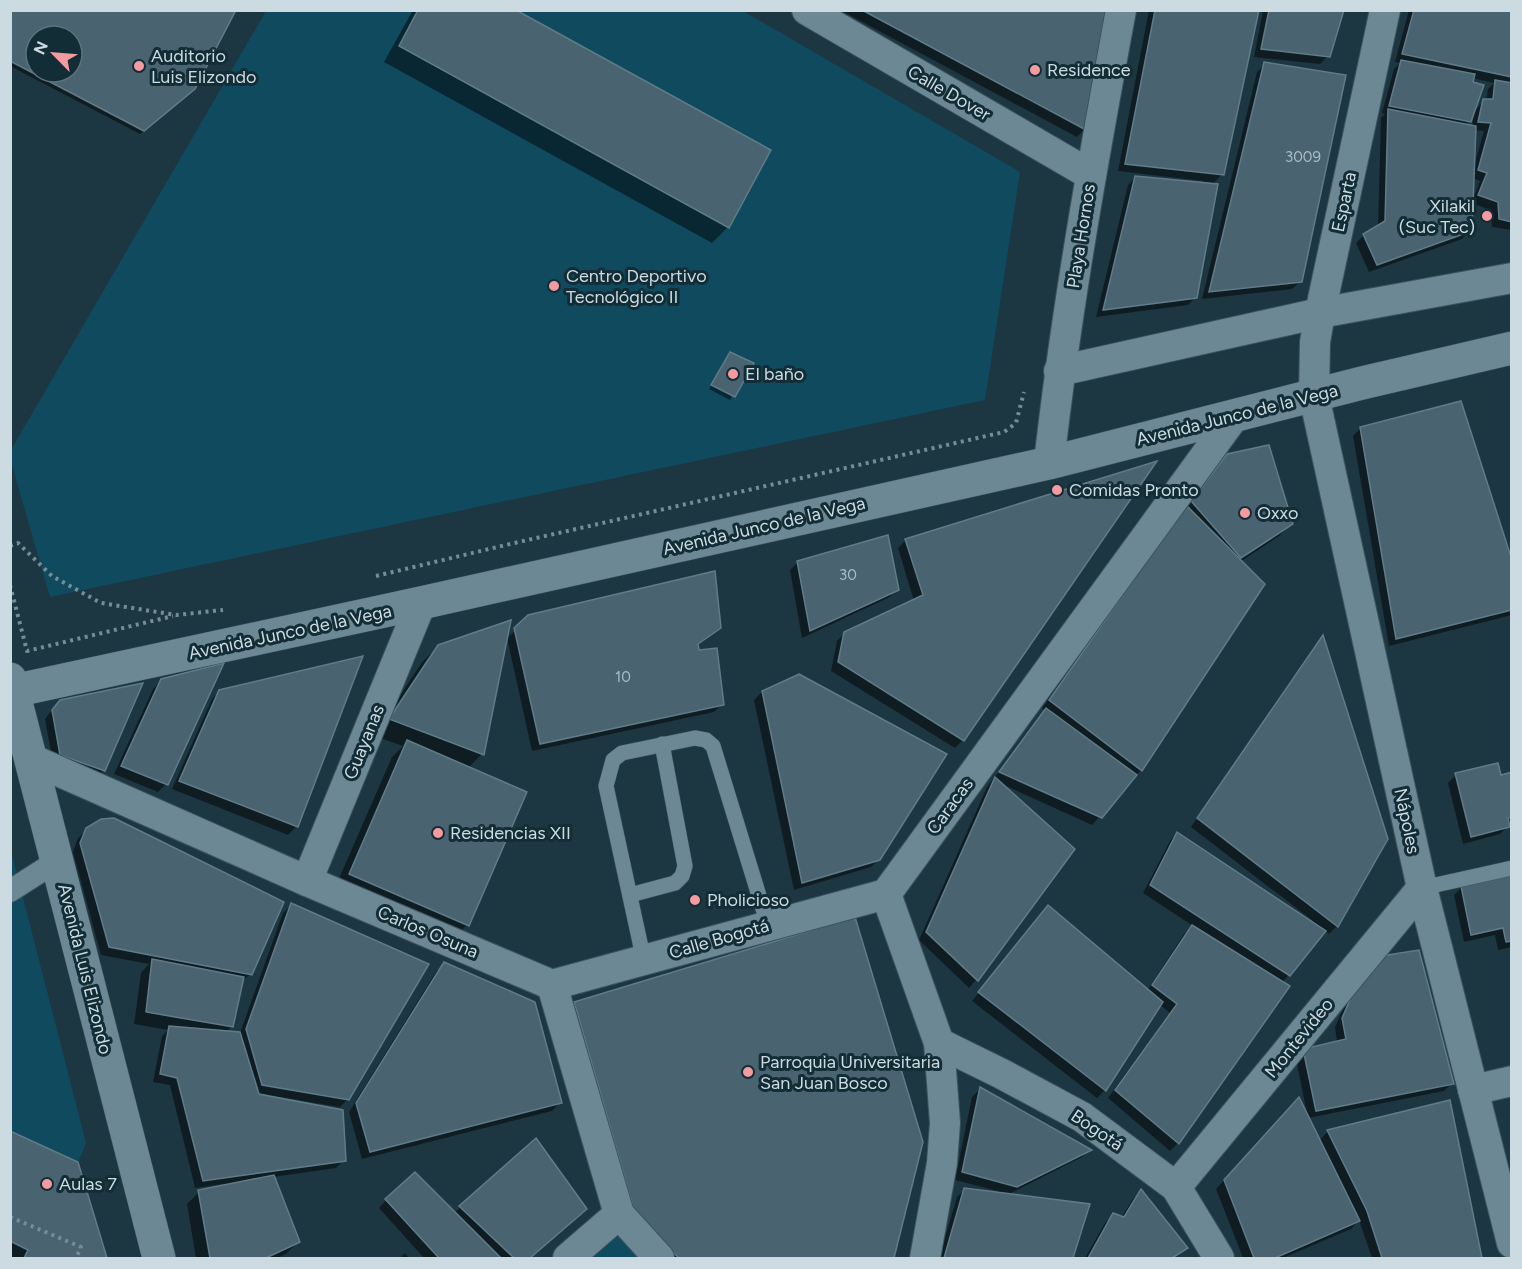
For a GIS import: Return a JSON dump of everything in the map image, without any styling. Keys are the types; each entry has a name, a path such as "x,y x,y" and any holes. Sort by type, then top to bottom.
{"street":[{"name":"Calle Dover","path":"807,10 1091,175"},
{"name":"Playa Hornos","path":"1049,462 1059,371 1121,10"},
{"name":"Esparta","path":"1314,396 1315,342 1320,313 1385,10"},
{"path":"1059,371 1320,313 1512,278"},
{"name":"Avenida Junco de la Vega","path":"12,685 421,603 1049,462 1512,348"},
{"name":"Nápoles","path":"1314,396 1422,888 1512,1243"},
{"name":"Caracas","path":"886,894 1235,415"},
{"name":"Guayanas","path":"307,881 421,603"},
{"name":"Avenida Luis Elizondo","path":"12,685 159,1258"},
{"name":"Carlos Osuna","path":"31,759 307,881 552,985"},
{"path":"10,891 57,861"},
{"name":"Montevideo","path":"1176,1187 1422,888"},
{"path":"886,894 939,1043 945,1123 942,1163 925,1258"},
{"name":"Calle Bogotá","path":"552,985 886,894"},
{"path":"552,985 619,1214 659,1258"},
{"name":"Bogotá","path":"939,1043 1082,1117 1176,1187 1220,1258"},
{"path":"1473,1090 1512,1081"},
{"path":"568,1258 619,1214"}],"lane":[{"path":"644,961 606,786 613,760 621,753 695,738 706,740 713,746 768,925"},
{"path":"630,895 675,882 682,876 685,866 662,744"},
{"path":"1422,888 1512,868"}],"path":[{"path":"376,576 1004,432 1016,423 1024,391"},
{"path":"10,546 18,543 52,576 101,603 177,615"},
{"path":"10,585 27,651 177,615 231,609"},
{"path":"10,1217 81,1247 76,1258"}],"shaded area":[{"name":"Centro Deportivo Tecnológico II","path":"266,11 743,11 1020,172 985,400 50,597 11,462 11,450"},
{"path":"10,847 86,1143 78,1162 11,1131"},
{"path":"619,1214 659,1258 568,1258"}],"building":[{"name":"Auditorio Luis Elizondo","path":"10,10 236,10 195,89 144,131 54,84 84,84 84,24 24,24 24,68 10,61"},
{"path":"418,10 516,10 771,150 729,228 399,46"},
{"name":"Residence","path":"862,10 1106,10 1086,130"},
{"path":"1155,10 1259,10 1224,175 1125,164"},
{"path":"1269,10 1344,10 1330,57 1261,49"},
{"path":"1414,10 1512,10 1512,77 1402,54"},
{"path":"1401,60 1475,74 1473,82 1484,85 1471,122 1389,106"},
{"path":"1264,62 1346,75 1302,282 1209,292"},
{"path":"1495,80 1512,83 1512,222 1499,219 1498,202 1478,195 1487,173 1478,170 1491,123 1478,122 1483,99 1493,99"},
{"path":"1388,109 1476,126 1472,231 1377,265 1363,234 1385,221"},
{"path":"1135,176 1218,184 1197,298 1103,310"},
{"name":"El baño","path":"730,352 754,363 735,397 711,385"},
{"path":"1461,401 1512,560 1512,610 1396,639 1360,427"},
{"name":"Oxxo","path":"1269,445 1293,524 1241,558 1191,501 1227,454"},
{"path":"1157,461 964,741 838,662 844,632 923,595 905,539"},
{"path":"1186,505 1265,584 1142,771 1049,700"},
{"path":"888,535 899,590 810,631 797,561"},
{"path":"715,571 721,628 698,644 699,650 717,648 724,705 540,744 514,628 528,615"},
{"path":"511,620 484,755 389,719 438,645"},
{"path":"1323,635 1388,839 1338,927 1197,818"},
{"path":"363,656 298,827 179,781 219,690"},
{"path":"224,663 168,785 121,766 161,679"},
{"path":"799,674 947,754 880,860 802,883 762,691"},
{"path":"143,683 105,771 60,755 52,710 60,700"},
{"path":"1046,708 1137,775 1102,818 999,772"},
{"name":"Residencias XII","path":"407,740 527,792 469,926 349,874"},
{"path":"1498,763 1501,775 1512,772 1512,817 1508,818 1510,827 1471,837 1455,773"},
{"path":"995,777 1075,849 978,981 926,932"},
{"path":"114,818 284,902 252,975 109,947 80,843 86,828 101,819"},
{"path":"1177,832 1326,931 1290,976 1150,885"},
{"path":"1512,875 1512,941 1506,942 1503,928 1471,935 1461,886"},
{"path":"291,903 429,964 349,1100 262,1085 246,1029"},
{"path":"1048,905 1163,1002 1106,1091 978,992"},
{"name":"Parroquia Universitaria San Juan Bosco","path":"855,917 923,1142 894,1258 679,1258 636,1217 574,1002"},
{"path":"1192,925 1290,986 1179,1144 1115,1090 1177,1004 1152,985"},
{"path":"1419,950 1454,1084 1316,1111 1303,1049 1346,1039 1342,1018 1368,958"},
{"path":"152,959 244,977 233,1027 146,1012"},
{"path":"444,962 535,1002 562,1103 370,1152 356,1103"},
{"path":"169,1026 240,1032 259,1094 343,1110 346,1161 203,1181 177,1078 160,1074"},
{"path":"980,1087 1092,1150 1017,1187 962,1172"},
{"path":"1299,1097 1360,1221 1275,1258 1254,1258 1224,1180"},
{"path":"1450,1100 1482,1258 1382,1258 1367,1211 1327,1130"},
{"name":"Aulas 7","path":"10,1131 78,1162 107,1258 24,1258 28,1250 10,1241"},
{"path":"536,1138 587,1209 530,1258 514,1258 459,1206"},
{"path":"415,1172 501,1258 439,1258 385,1199"},
{"path":"274,1175 300,1242 266,1258 210,1258 198,1190"},
{"path":"964,1188 1090,1204 1073,1258 944,1258"},
{"path":"1141,1189 1188,1248 1172,1258 1088,1258 1113,1213 1124,1217"}],"place":[{"name":"Auditorio Luis Elizondo","path":"139,66"},
{"name":"Residence","path":"1035,70"},
{"name":"Xilakil (Suc Tec)","path":"1487,216"},
{"name":"Centro Deportivo Tecnológico II","path":"554,286"},
{"name":"El baño","path":"733,374"},
{"name":"Comidas Pronto","path":"1057,490"},
{"name":"Oxxo","path":"1245,513"},
{"name":"Residencias XII","path":"438,833"},
{"name":"Pholicioso","path":"695,900"},
{"name":"Parroquia Universitaria San Juan Bosco","path":"748,1072"},
{"name":"Aulas 7","path":"47,1184"}]}
